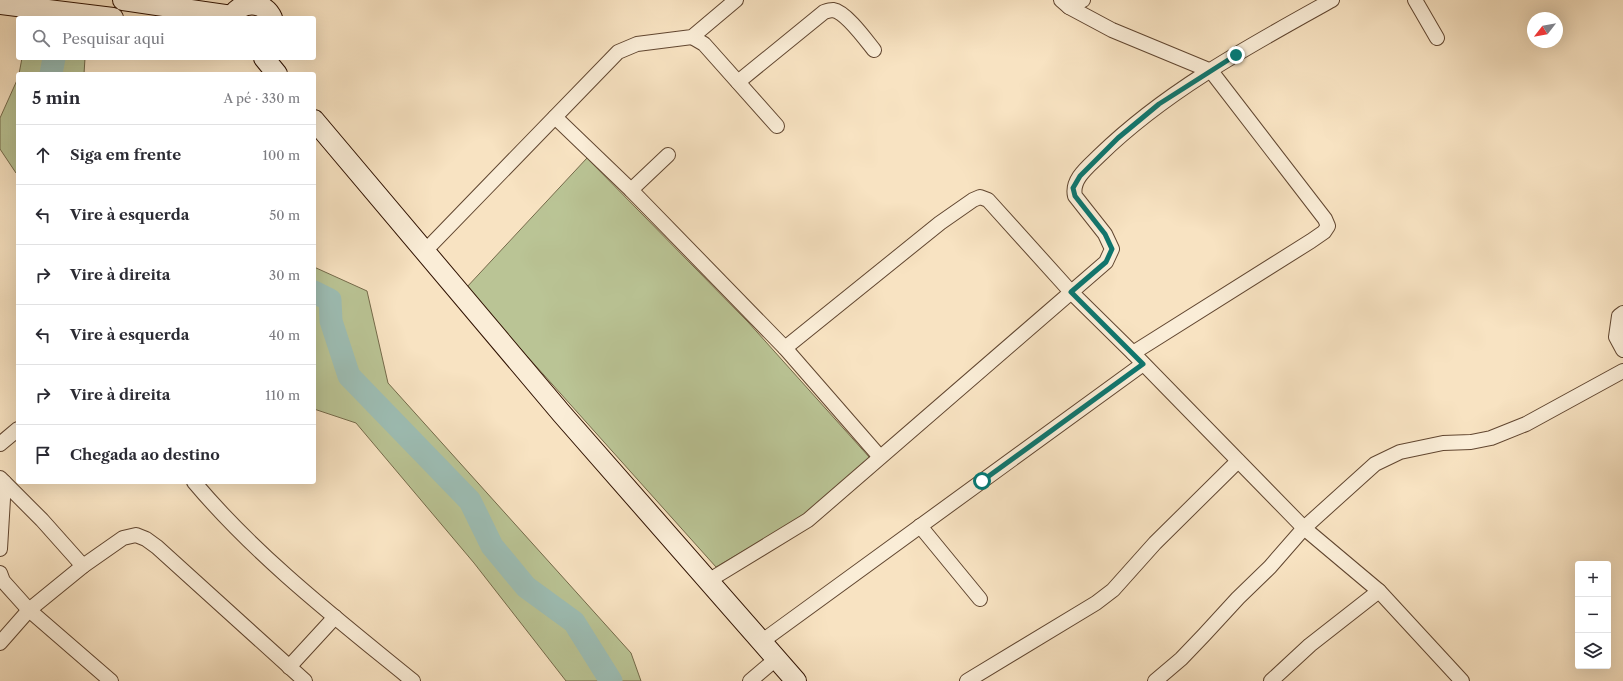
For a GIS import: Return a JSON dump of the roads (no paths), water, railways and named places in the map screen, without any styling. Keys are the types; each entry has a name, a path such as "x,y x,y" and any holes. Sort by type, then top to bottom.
{"street":[{"path":"123,0 225,16"},
{"path":"275,16 279,0"},
{"path":"424,252 618,52 637,44 692,37 736,0"},
{"path":"1065,4 1083,0"},
{"path":"708,581 808,520 1106,262 1112,249 1105,234 1075,196 1073,188 1080,176 1118,138 1159,104 1262,39 1332,0"},
{"path":"1415,0 1437,38"},
{"path":"232,16 242,6 251,2 262,6 272,16"},
{"path":"0,4 97,16"},
{"path":"1065,4 1112,30 1211,71 1325,219 1328,226 1324,232 1311,241 1132,353"},
{"path":"738,82 824,12 832,10 838,12 853,25 874,50"},
{"path":"692,37 704,44 777,126"},
{"path":"266,60 276,72"},
{"path":"275,60 278,72"},
{"path":"555,118 631,190 785,348 880,457"},
{"path":"316,122 562,414 796,681"},
{"path":"631,190 668,155"},
{"path":"785,348 940,223 973,200 980,197 988,200 1071,292 1304,528 1379,591 1462,681"},
{"path":"1623,313 1619,316 1616,337 1623,350"},
{"path":"761,642 1143,364"},
{"path":"1155,681 1186,654 1238,598 1270,567 1304,528 1375,464 1400,452 1443,443 1471,442 1491,438 1526,424 1623,371"},
{"path":"0,444 16,431"},
{"path":"967,681 1096,603 1112,590 1155,543 1238,461"},
{"path":"0,549 2,480"},
{"path":"2,480 42,520 83,566"},
{"path":"196,484 252,544 307,595 413,681"},
{"path":"920,526 980,599"},
{"path":"0,643 29,610 83,566 123,538 136,535 146,539 305,681"},
{"path":"0,573 3,582 29,610 111,681"},
{"path":"1271,681 1310,645 1379,591"},
{"path":"289,667 335,617"},
{"path":"750,681 776,658"}],"waterway":[{"path":"51,72 54,60"},
{"path":"316,293 330,300 331,321 349,376 470,501 492,546 526,587 574,622 611,681"}]}
